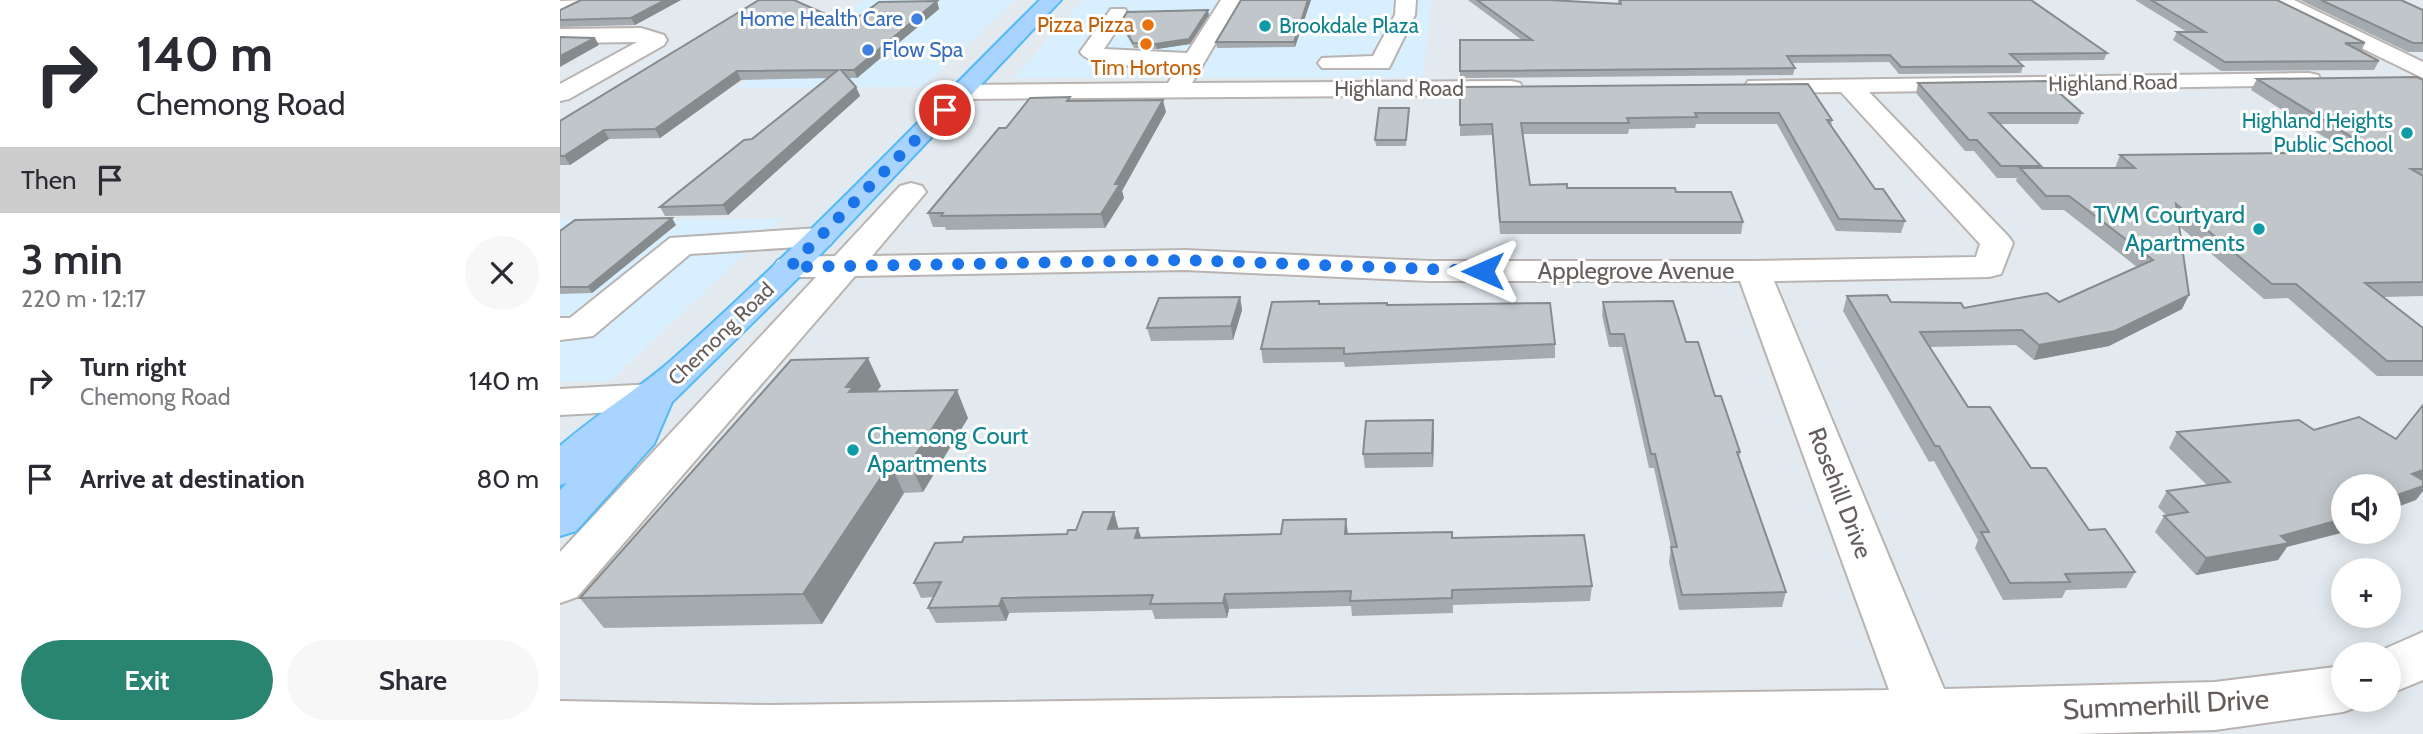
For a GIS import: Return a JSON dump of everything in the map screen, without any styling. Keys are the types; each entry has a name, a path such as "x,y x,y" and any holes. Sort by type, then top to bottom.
{"main road":[{"path":"833,251 963,92 1051,0"},
{"name":"Chemong Road","path":"560,470 598,435 654,397 790,267"},
{"name":"Chemong Road","path":"560,519 639,434 654,397"}],"street":[{"path":"560,9 578,0"},
{"path":"1176,90 1231,0"},
{"path":"1313,64 1381,63 1405,15 1406,0"},
{"path":"2278,0 2423,71"},
{"path":"1118,13 1091,52 1094,54 1219,64"},
{"path":"560,36 640,35 656,40 560,94"},
{"path":"2382,79 2423,79"},
{"name":"Highland Road","path":"1739,86 2327,80"},
{"name":"Applegrove Avenue","path":"790,267 833,251 1185,260 1429,271 1753,271 1989,267 1997,243 1849,86"},
{"name":"Highland Road","path":"963,92 1533,88"},
{"path":"560,584 833,251 911,192"},
{"path":"560,329 580,328 681,245 833,251"},
{"name":"Rosehill Drive","path":"1753,271 1926,714"},
{"path":"560,402 654,397"},
{"path":"2401,666 2423,654"},
{"name":"Summerhill Drive","path":"560,726 769,730 1926,714 2215,706 2331,691"}],"shaded area":[{"path":"864,0 1016,0 922,87 736,88"},
{"name":"Brookdale Plaza","path":"1082,0 1431,0 1423,77 1014,78"},
{"path":"782,219 610,381 560,382 560,220"}],"building":[{"path":"581,0 665,0 631,18 560,20 560,10"},
{"path":"759,0 794,0 841,21 848,16 860,16 879,2 937,1 854,70 841,70 856,87 723,205 660,207 744,140 752,139 838,70 737,71 655,129 604,130 560,156 560,121"},
{"name":"Brookdale Plaza","path":"1241,0 1308,0 1294,42 1216,42"},
{"path":"1477,0 1621,4 1620,0 2031,0 2107,53 2010,54 2023,66 1901,67 1890,55 1787,56 1795,68 1460,71 1460,40 1532,40"},
{"path":"2151,0 2277,0 2365,43 2345,43 2379,61 2225,62 2177,32 2205,32"},
{"path":"2321,0 2401,0 2423,10 2423,43 2413,43"},
{"path":"1208,10 1189,39 1155,44 1133,43 1121,22 1127,12"},
{"path":"560,37 595,38 560,56"},
{"path":"2417,77 2423,80 2423,169 2411,169 2423,176 2423,282 2365,283 2423,328 2423,361 2387,361 2296,284 2272,284 2176,204 2189,295 2115,331 2039,345 2022,330 1920,332 1968,407 1990,407 2031,468 2046,468 2089,530 2105,529 2135,572 2065,574 2070,582 2010,583 1981,532 1989,532 1847,296 1887,295 1891,302 1961,303 1964,308 2047,293 2059,302 2153,260 2069,196 2046,196 2020,168 2135,168 2120,155 2376,152 2257,79"},
{"path":"2046,81 2082,113 1989,113 2041,166 2001,166 1977,140 1969,140 1918,83"},
{"path":"1808,84 1832,120 1827,120 1875,189 1883,189 1905,221 1839,219 1779,113 1695,113 1697,117 1627,118 1629,123 1521,123 1530,185 1567,184 1567,188 1675,188 1676,192 1731,192 1743,222 1500,222 1492,124 1460,125 1460,87"},
{"path":"1070,97 1067,101 1163,100 1115,184 1120,184 1101,214 941,216 943,213 928,213 999,128 1006,128 1030,98"},
{"path":"1379,108 1409,108 1406,140 1375,140"},
{"path":"672,218 588,287 560,287 560,231 575,220"},
{"path":"1240,297 1231,326 1147,328 1159,298"},
{"path":"1319,301 1319,304 1387,305 1550,303 1555,344 1344,354 1344,348 1261,349 1272,302"},
{"path":"1673,301 1686,342 1698,342 1715,396 1721,396 1740,452 1737,452 1786,592 1682,595 1671,547 1677,547 1655,454 1651,454 1624,334 1610,334 1603,302"},
{"path":"868,358 846,387 853,387 849,392 957,390 910,463 890,464 803,594 580,598 791,360"},
{"path":"2423,405 2423,470 2412,474 2423,480 2423,486 2401,494 2401,474 2331,474 2331,522 2281,536 2289,543 2206,558 2164,516 2188,512 2167,491 2230,482 2177,432 2299,420 2314,430 2359,417 2396,439"},
{"path":"1433,420 1432,453 1363,454 1366,421"},
{"path":"1083,512 1114,512 1108,529 1138,528 1135,538 1281,534 1283,520 1346,519 1345,534 1452,532 1452,538 1584,535 1592,586 1452,590 1452,598 1350,601 1351,591 1225,594 1223,603 1150,604 1153,595 1002,598 999,606 928,608 941,582 914,583 935,543 962,542 964,537 1067,534 1068,530 1076,530"}],"place":[{"name":"Home Health Care","path":"917,19"},
{"name":"Pizza Pizza","path":"1148,25"},
{"name":"Brookdale Plaza","path":"1265,26"},
{"name":"Tim Hortons","path":"1146,44"},
{"name":"Flow Spa","path":"868,50"},
{"name":"Highland Heights Public School","path":"2407,133"},
{"name":"TVM Courtyard Apartments","path":"2259,229"},
{"name":"Chemong Court Apartments","path":"853,450"}],"route":[{"path":"945,110 790,267 1185,260 1483,271"}]}
